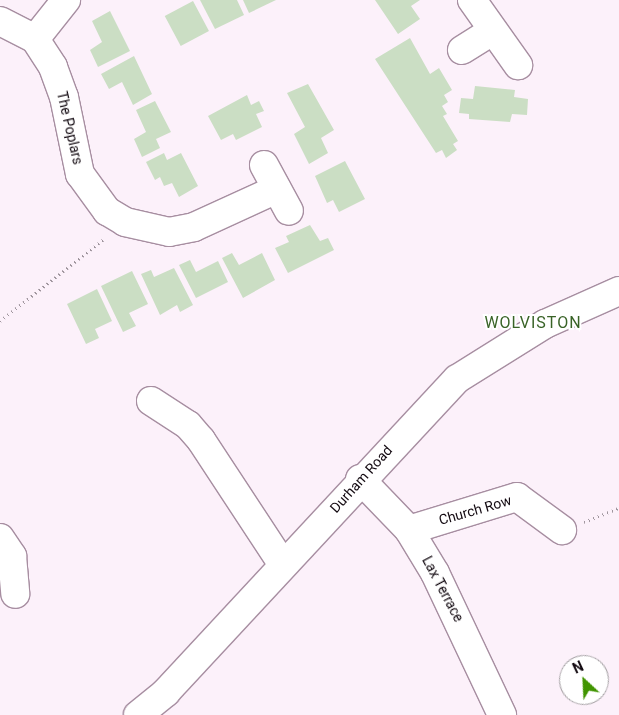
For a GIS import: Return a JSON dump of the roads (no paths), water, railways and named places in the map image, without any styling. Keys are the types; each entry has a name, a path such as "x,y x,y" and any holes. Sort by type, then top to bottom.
{"street":[{"path":"0,21 35,40 66,0"},
{"path":"472,0 518,65"},
{"path":"462,50 494,31"},
{"name":"The Poplars","path":"35,40 64,97 80,174 107,211 125,222 169,232 194,227 277,188"},
{"name":"Durham Road","path":"138,715 166,692 360,479 457,379 486,357 619,291"},
{"path":"151,401 188,424 201,440 283,565"},
{"name":"Lax Terrace","path":"360,479 409,530 464,628 502,715"},
{"name":"Church Row","path":"409,530 517,498 562,530"},
{"path":"0,538 12,556 15,594"}],"district":[{"name":"WOLVISTON","path":"533,323"}]}
